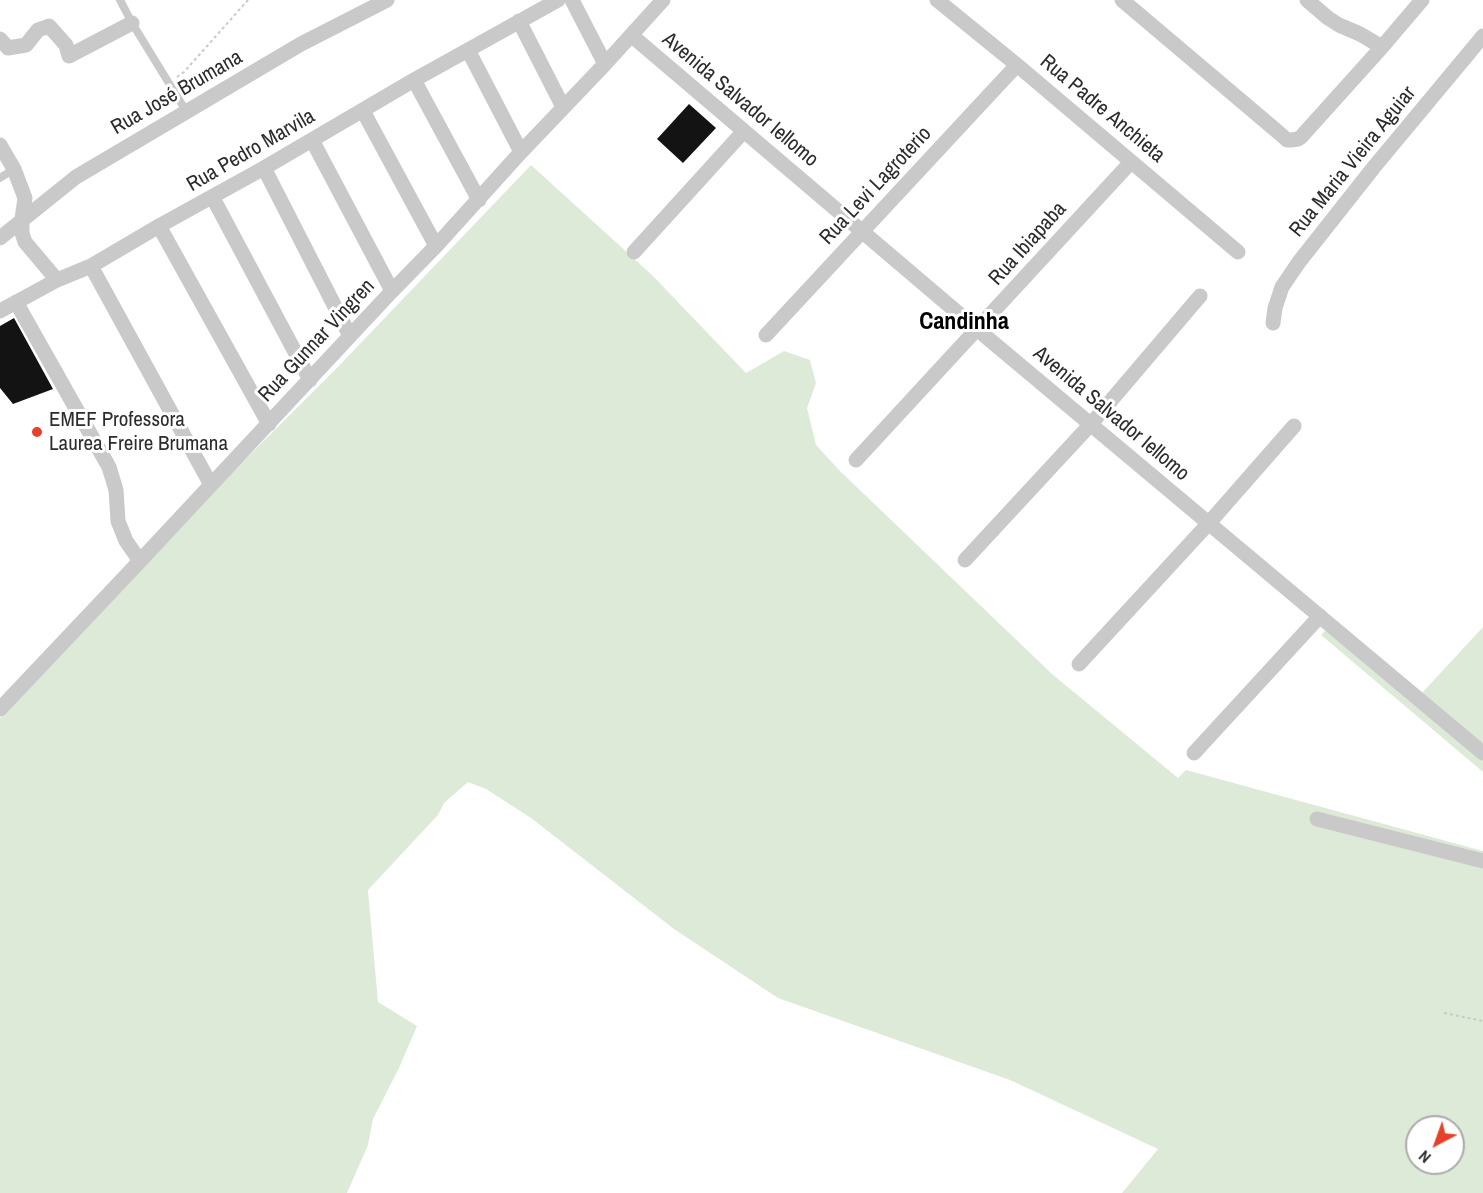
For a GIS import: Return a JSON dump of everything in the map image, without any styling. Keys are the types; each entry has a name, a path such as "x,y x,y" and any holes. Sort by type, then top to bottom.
{"street":[{"name":"Rua José Brumana","path":"0,238 76,177 301,44 387,0"},
{"name":"Rua Pedro Marvila","path":"0,311 57,280 91,266 558,0"},
{"path":"572,0 604,64"},
{"name":"Rua Gunnar Vingren","path":"0,709 436,246 663,0"},
{"name":"Rua Padre Anchieta","path":"937,0 1238,252"},
{"path":"1122,0 1287,140 1301,137 1422,0"},
{"path":"1307,0 1339,25 1360,33 1382,47"},
{"path":"519,21 563,107"},
{"path":"0,39 8,48 26,45 38,30 49,26 66,45 69,56 132,23"},
{"name":"Avenida Salvador Iellomo","path":"631,35 978,330 1483,753"},
{"name":"Rua Maria Vieira Aguiar","path":"1273,323 1282,287 1299,262 1374,166 1483,36"},
{"path":"468,50 521,152"},
{"name":"Rua Levi Lagroterio","path":"766,335 1017,65"},
{"path":"414,80 479,200"},
{"path":"363,111 436,246"},
{"path":"634,252 744,131"},
{"path":"312,140 392,291"},
{"path":"0,145 14,169 26,198 22,219 22,233 25,242 57,280"},
{"name":"Rua Ibiapaba","path":"856,460 1131,162"},
{"path":"264,168 350,336"},
{"path":"213,198 310,380"},
{"path":"159,226 268,424"},
{"path":"91,266 211,485"},
{"path":"965,560 1091,424 1200,296"},
{"path":"16,302 109,467 115,482 118,521 126,541 140,561"},
{"path":"1079,664 1209,524 1294,426"},
{"path":"1194,753 1320,616"},
{"path":"1317,819 1483,861"}],"lane":[{"path":"120,0 186,111"},
{"path":"0,178 14,169"}],"path":[{"path":"168,84 184,72 248,0"},
{"path":"1444,1013 1483,1021"}],"green space":[{"path":"531,165 652,275 746,373 784,351 810,360 816,383 807,408 816,445 840,471 1052,674 1178,778 1186,770 1483,851 1483,1193 1122,1193 1158,1149 1010,1080 778,998 674,929 531,818 486,789 468,782 444,803 438,815 368,890 378,1002 417,1026 373,1119 368,1145 347,1193 0,1193 0,718 151,553 335,370"},
{"path":"1334,621 1422,693 1483,627 1483,772 1321,635"}],"building":[{"path":"689,104 716,128 683,163 657,139"},
{"path":"14,318 53,389 13,404 0,388 0,326"}],"place":[{"name":"EMEF Professora Laurea Freire Brumana","path":"37,432"}],"district":[{"name":"Candinha","path":"964,323"}]}
